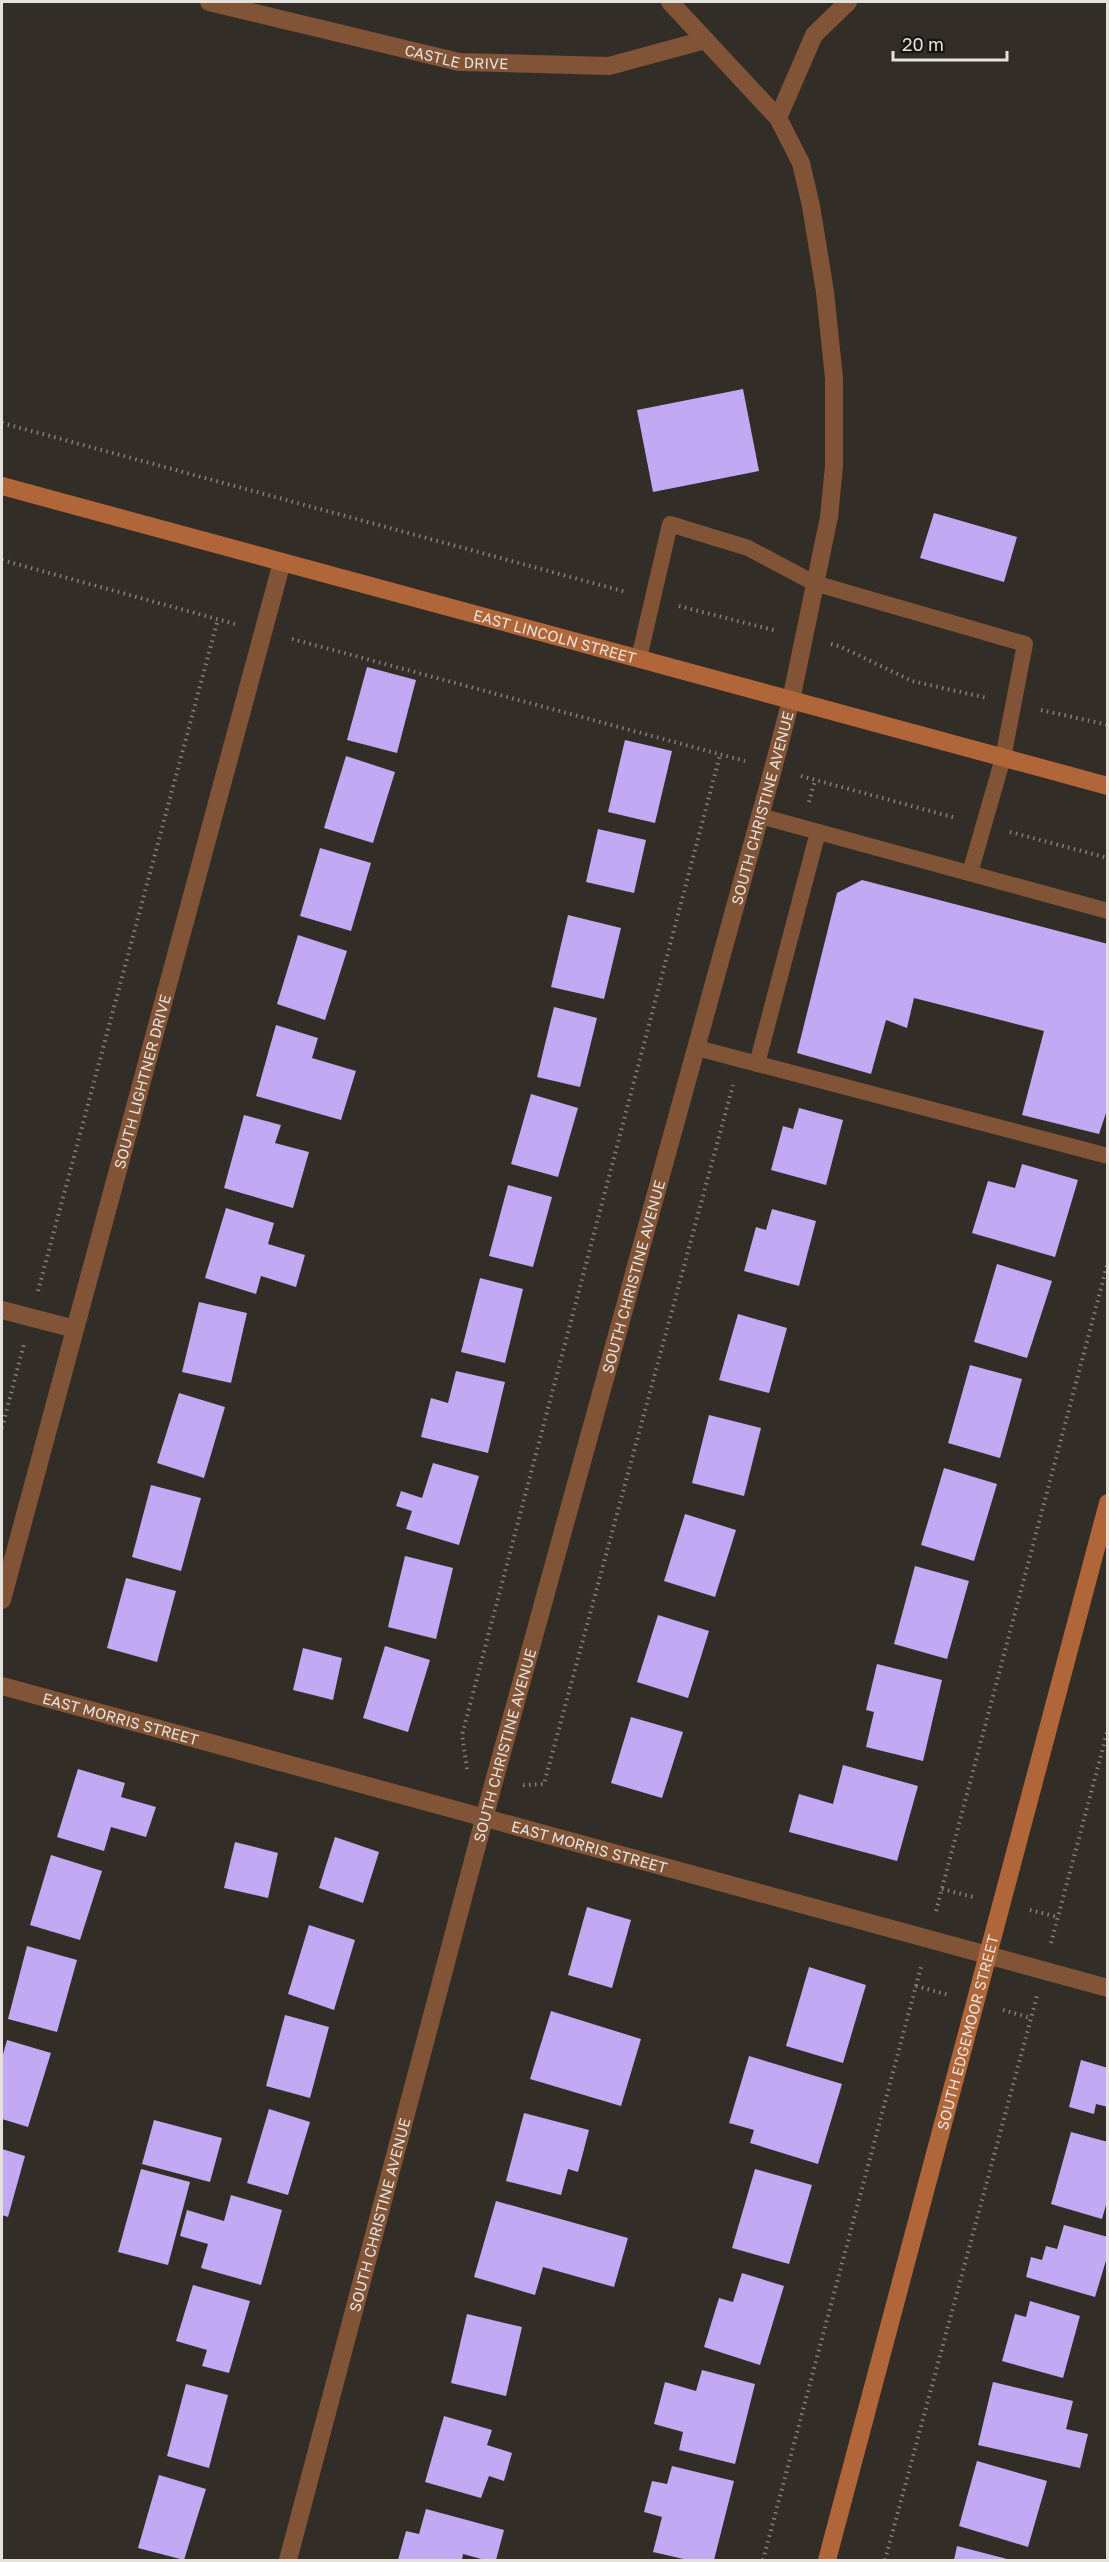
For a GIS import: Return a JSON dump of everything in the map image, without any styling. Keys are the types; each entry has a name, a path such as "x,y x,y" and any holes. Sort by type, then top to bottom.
{"street":[{"name":"CASTLE DRIVE","path":"209,2 459,62 609,66 705,40"},
{"name":"SOUTH CHRISTINE AVENUE","path":"288,2560 484,1819 773,769 791,700 829,517 834,466 834,378 825,292 811,206 801,163 778,118 670,2"},
{"path":"778,118 814,35 848,2"},
{"name":"EAST LINCOLN STREET","path":"2,486 1107,786"},
{"name":"SOUTH LIGHTNER DRIVE","path":"2,1600 282,562"},
{"path":"2,1310 75,1329"},
{"name":"SOUTH EDGEMOOR STREET","path":"827,2560 1107,1503"},
{"name":"EAST MORRIS STREET","path":"2,1686 1107,1988"}],"lane":[{"path":"639,658 670,524 748,548 814,583 1025,644 1002,758 970,873"},
{"path":"760,816 1107,910"},
{"path":"758,1064 818,832"},
{"path":"697,1048 1107,1156"}],"path":[{"path":"2,423 652,599 839,646 912,681 1107,725"},
{"path":"2,560 1107,858"},
{"path":"2,1428 218,619"},
{"path":"885,2560 1107,1729"}],"building":[{"path":"743,389 759,471 653,492 637,410"},
{"path":"934,513 1017,537 1004,582 920,558"},
{"path":"367,667 416,680 397,753 347,740"},
{"path":"625,740 672,751 655,823 608,812"},
{"path":"346,756 395,772 373,843 324,828"},
{"path":"598,829 646,840 634,893 586,882"},
{"path":"320,848 371,863 351,931 300,916"},
{"path":"862,880 1108,944 1108,1107 1099,1134 1022,1115 1044,1031 914,998 907,1028 886,1020 871,1074 797,1053 837,893"},
{"path":"568,915 621,928 604,999 551,987"},
{"path":"298,935 347,951 325,1020 277,1004"},
{"path":"554,1007 597,1018 580,1087 537,1077"},
{"path":"276,1025 318,1038 312,1058 356,1071 341,1120 256,1096"},
{"path":"531,1094 578,1108 558,1177 511,1164"},
{"path":"799,1108 843,1120 826,1185 771,1170 783,1126 793,1129"},
{"path":"244,1115 281,1125 275,1143 309,1152 293,1208 224,1188"},
{"path":"1022,1164 1078,1180 1055,1257 972,1233 988,1181 1015,1188"},
{"path":"508,1185 552,1197 533,1267 489,1256"},
{"path":"226,1208 274,1223 268,1244 305,1255 296,1287 261,1276 256,1294 205,1278"},
{"path":"772,1209 816,1221 799,1286 744,1271 756,1227 766,1230"},
{"path":"997,1264 1052,1281 1027,1358 974,1342"},
{"path":"480,1278 523,1289 505,1363 461,1352"},
{"path":"199,1302 247,1313 231,1383 182,1372"},
{"path":"738,1314 787,1328 769,1393 719,1380"},
{"path":"970,1365 1022,1379 1000,1458 948,1443"},
{"path":"456,1371 505,1382 488,1453 421,1437 431,1398 448,1403"},
{"path":"179,1393 225,1407 204,1478 157,1463"},
{"path":"709,1415 761,1428 744,1496 692,1483"},
{"path":"433,1463 479,1476 459,1545 406,1529 412,1511 396,1506 401,1491 422,1498"},
{"path":"944,1468 997,1484 974,1561 921,1545"},
{"path":"151,1485 201,1498 181,1571 132,1557"},
{"path":"685,1514 736,1530 715,1597 664,1581"},
{"path":"405,1556 453,1568 436,1639 388,1627"},
{"path":"915,1566 969,1581 947,1659 894,1644"},
{"path":"126,1578 176,1591 157,1662 107,1648"},
{"path":"658,1615 709,1631 688,1698 637,1682"},
{"path":"385,1646 430,1660 408,1732 363,1718"},
{"path":"303,1648 342,1658 333,1700 293,1690"},
{"path":"877,1664 942,1680 923,1761 866,1747 874,1712 866,1710"},
{"path":"631,1717 683,1732 662,1798 611,1783"},
{"path":"843,1765 918,1786 897,1861 789,1832 799,1794 833,1804"},
{"path":"78,1769 125,1783 121,1797 156,1807 146,1837 111,1827 104,1851 57,1837"},
{"path":"335,1837 379,1852 363,1903 319,1888"},
{"path":"235,1842 278,1853 268,1898 224,1888"},
{"path":"51,1855 102,1871 80,1940 30,1925"},
{"path":"587,1907 631,1920 612,1988 568,1975"},
{"path":"309,1925 355,1940 334,2010 288,1994"},
{"path":"27,1946 77,1960 57,2032 8,2019"},
{"path":"809,1967 866,1985 843,2063 786,2046"},
{"path":"551,2011 641,2039 621,2106 530,2079"},
{"path":"285,2015 329,2027 310,2098 266,2086"},
{"path":"7,2040 51,2053 28,2127 2,2119 2,2058"},
{"path":"749,2056 842,2084 818,2164 750,2143 754,2130 729,2123"},
{"path":"1081,2060 1108,2068 1108,2107 1096,2104 1094,2114 1069,2107"},
{"path":"269,2109 310,2122 288,2195 247,2183"},
{"path":"524,2113 589,2130 578,2172 568,2169 561,2195 506,2181"},
{"path":"154,2120 222,2138 210,2182 142,2164"},
{"path":"1071,2132 1108,2142 1108,2198 1102,2219 1051,2204"},
{"path":"2,2149 25,2156 8,2217 2,2215"},
{"path":"141,2169 190,2182 168,2265 118,2252"},
{"path":"755,2169 812,2185 789,2264 732,2248"},
{"path":"231,2195 282,2210 261,2285 201,2268 208,2244 180,2236 187,2210 224,2221"},
{"path":"496,2201 628,2238 614,2287 543,2267 535,2295 474,2277"},
{"path":"1064,2225 1108,2237 1108,2254 1095,2297 1026,2277 1031,2257 1042,2260 1046,2246 1057,2249"},
{"path":"742,2273 784,2286 760,2365 704,2347 719,2298 733,2302"},
{"path":"193,2285 250,2301 229,2373 202,2366 207,2350 176,2341"},
{"path":"1030,2301 1080,2316 1063,2378 1002,2361 1015,2314 1026,2317"},
{"path":"467,2314 522,2327 506,2396 451,2383"},
{"path":"702,2370 755,2384 735,2464 679,2450 683,2432 654,2424 665,2382 696,2391"},
{"path":"993,2382 1073,2401 1066,2429 1088,2434 1080,2468 978,2445"},
{"path":"186,2384 228,2395 209,2468 167,2456"},
{"path":"444,2416 492,2430 487,2445 512,2453 504,2481 489,2476 481,2498 425,2482"},
{"path":"977,2461 1047,2481 1028,2547 959,2526"},
{"path":"672,2466 734,2481 714,2560 688,2560 653,2552 662,2517 644,2512 652,2481 667,2484"},
{"path":"159,2475 206,2489 184,2560 138,2548"},
{"path":"426,2509 504,2530 496,2560 485,2560 463,2554 462,2560 398,2560 406,2531 419,2534"},
{"path":"957,2546 1011,2560 954,2560"}]}
